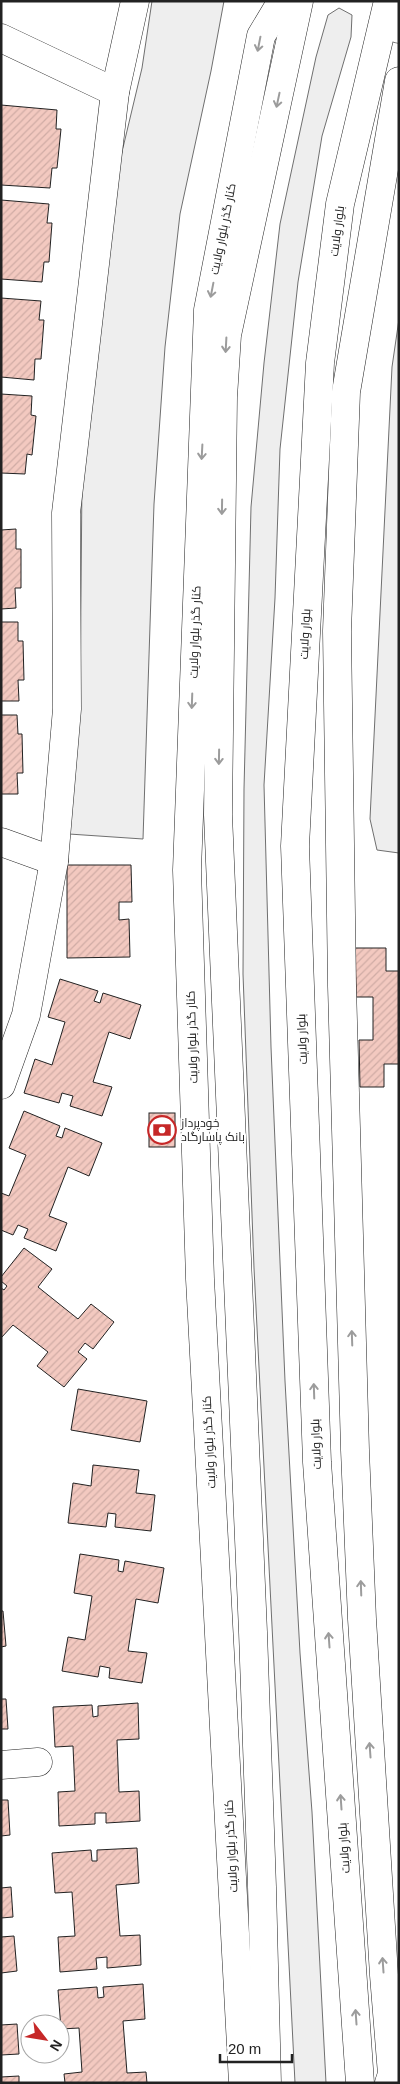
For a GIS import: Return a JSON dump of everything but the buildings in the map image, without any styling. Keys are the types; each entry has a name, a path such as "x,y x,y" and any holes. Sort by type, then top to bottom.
{"street":[{"path":"1,1085 26,1015 54,861 67,709 66,513 115,92 135,1"},
{"name":"کنار گذر بلوار ولایت","path":"243,2083 200,1279 187,870 208,310 261,36 282,1"},
{"path":"267,2083 252,1622 218,815 223,397 227,335 299,1"},
{"name":"بلوار ولایت","path":"360,2083 317,1462 295,846 320,363 340,204 388,1"},
{"path":"394,1 399,29"},
{"path":"1,38 115,92"},
{"path":"389,2083 392,2074 363,1639 355,1450 342,986 337,631 346,392 399,81"},
{"path":"1,842 54,861"},
{"path":"1,1765 38,1762"}],"shaded area":[{"path":"152,1 224,1 180,214 165,347 154,504 143,839 69,834 80,711 82,477 116,177 142,68"},
{"path":"339,8 352,15 351,37 322,136 298,282 280,449 275,598 264,785 271,1047 285,1381 300,1653 312,1812 326,2083 295,2083 254,1268 243,974 244,789 251,507 264,363 280,224 316,57 328,15"},
{"path":"399,319 399,853 377,850 370,819 392,367"}],"place":[{"name":"خودپرداز بانک پاسارگاد","path":"162,1130"}]}
